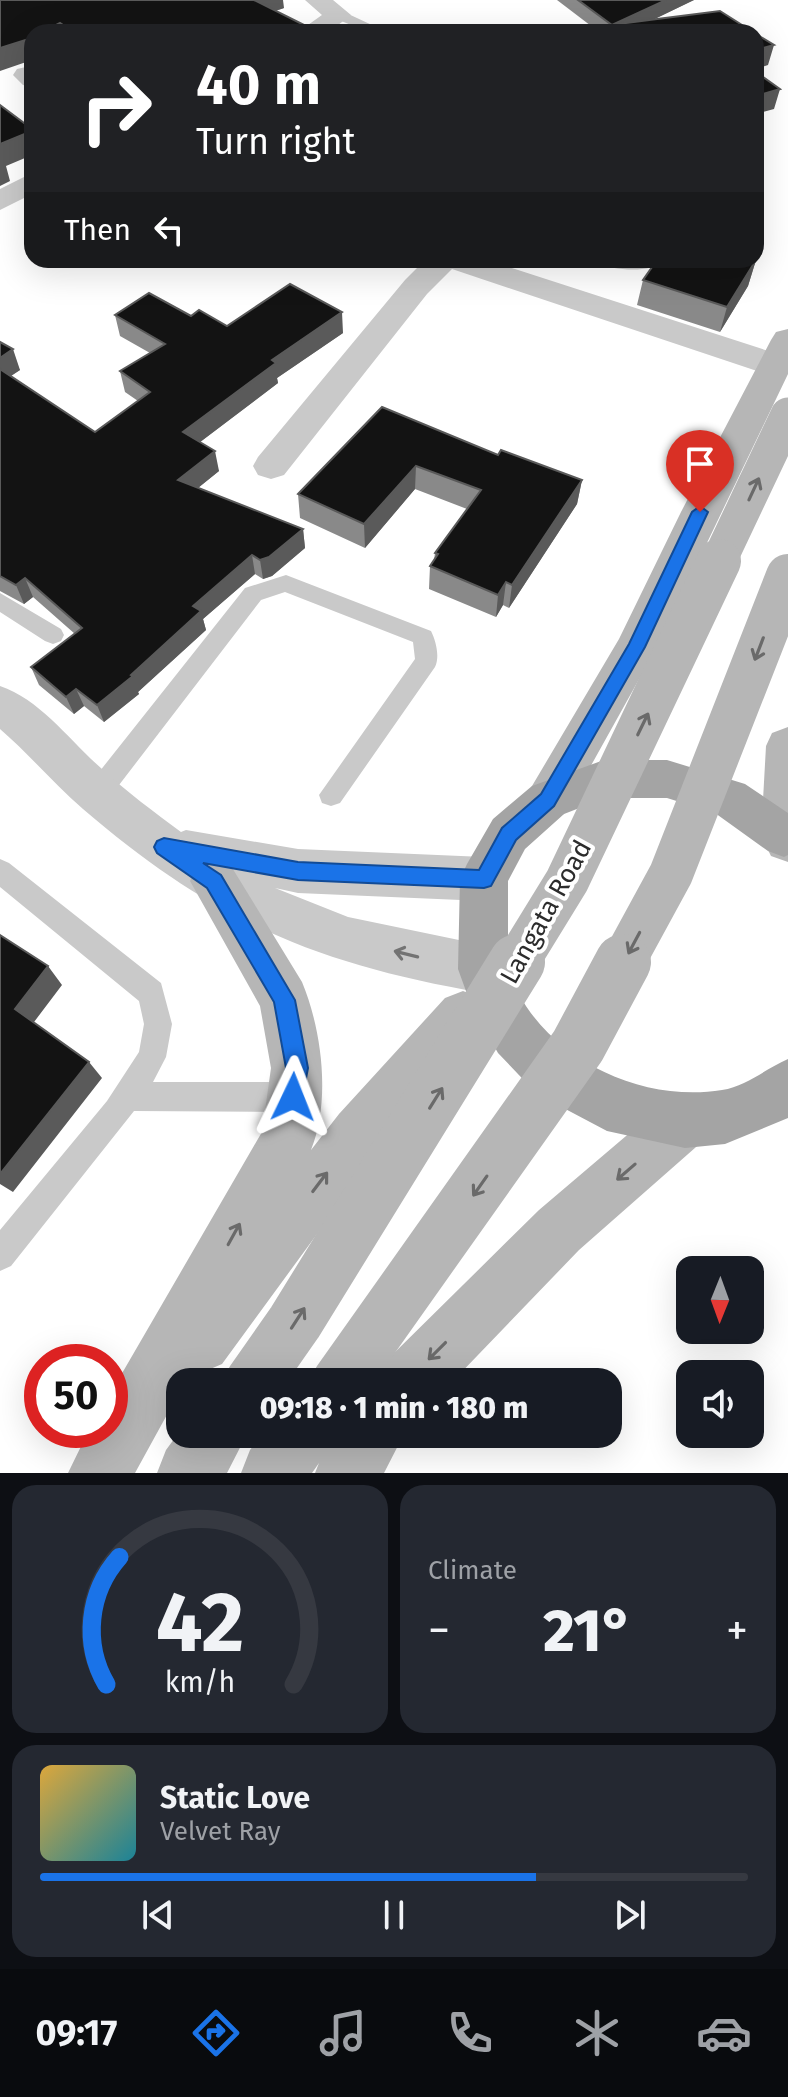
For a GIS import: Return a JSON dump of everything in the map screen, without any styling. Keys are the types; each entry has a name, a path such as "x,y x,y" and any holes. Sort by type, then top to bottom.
{"main road":[{"path":"781,352 636,647 548,800 509,834 484,879 486,979 516,1035 556,1075 607,1104 685,1121 725,1117 779,1095 788,1086"},
{"name":"Langata Road","path":"263,1368 295,1322 567,881 788,415"},
{"path":"350,1368 578,1046 671,874 788,576"},
{"path":"786,838 788,746"},
{"path":"548,800 604,779 667,779 729,798 786,838"},
{"path":"100,1473 288,1139 297,1068 284,1000 214,881"},
{"name":"Langata Road","path":"111,1473 225,1309 358,1133 486,979"},
{"path":"423,1368 559,1230 685,1121"},
{"path":"189,1473 206,1448"},
{"path":"273,1473 292,1448"},
{"path":"347,1473 364,1448"}],"street":[{"path":"317,0 325,24"},
{"path":"0,201 24,187"},
{"path":"271,466 416,287 435,268"},
{"path":"484,268 781,352"},
{"path":"4,714 97,794 164,847 214,881 306,926 432,960 486,979"},
{"path":"164,847 298,871 484,879"}],"lane":[{"path":"97,794 253,594 286,583 423,637 427,661 331,795"},
{"path":"0,601 53,635"},
{"path":"0,871 151,993 158,1024 152,1057 127,1096 0,1255"},
{"path":"127,1096 293,1097"}],"building":[{"path":"0,0 254,0 302,24 24,24 24,40 0,48"},
{"path":"578,0 666,0 614,24"},
{"path":"720,11 740,24 618,24"},
{"path":"764,39 774,45 764,48"},
{"path":"764,78 780,89 764,94"},
{"path":"0,105 24,123 24,134 0,144"},
{"path":"651,268 751,268 727,307 643,280"},
{"path":"290,284 342,312 272,360 276,363 183,432 215,451 178,480 303,529 269,557 260,560 252,555 193,606 201,611 133,676 97,705 76,689 66,697 31,667 82,628 25,578 16,585 0,576 0,369 95,432 150,392 120,371 165,344 115,315 149,293 191,316 199,310 227,326"},
{"path":"0,342 13,349 0,358"},
{"path":"382,407 498,455 501,450 582,480 512,585 506,582 498,595 430,566 438,554 435,553 481,490 416,466 364,524 298,494"},
{"path":"0,935 48,966 15,1009 89,1062 0,1174"}],"route":[{"path":"293,1097 297,1068 284,1000 214,881 164,847 298,871 484,879 509,834 548,800 636,647 700,512"}]}
